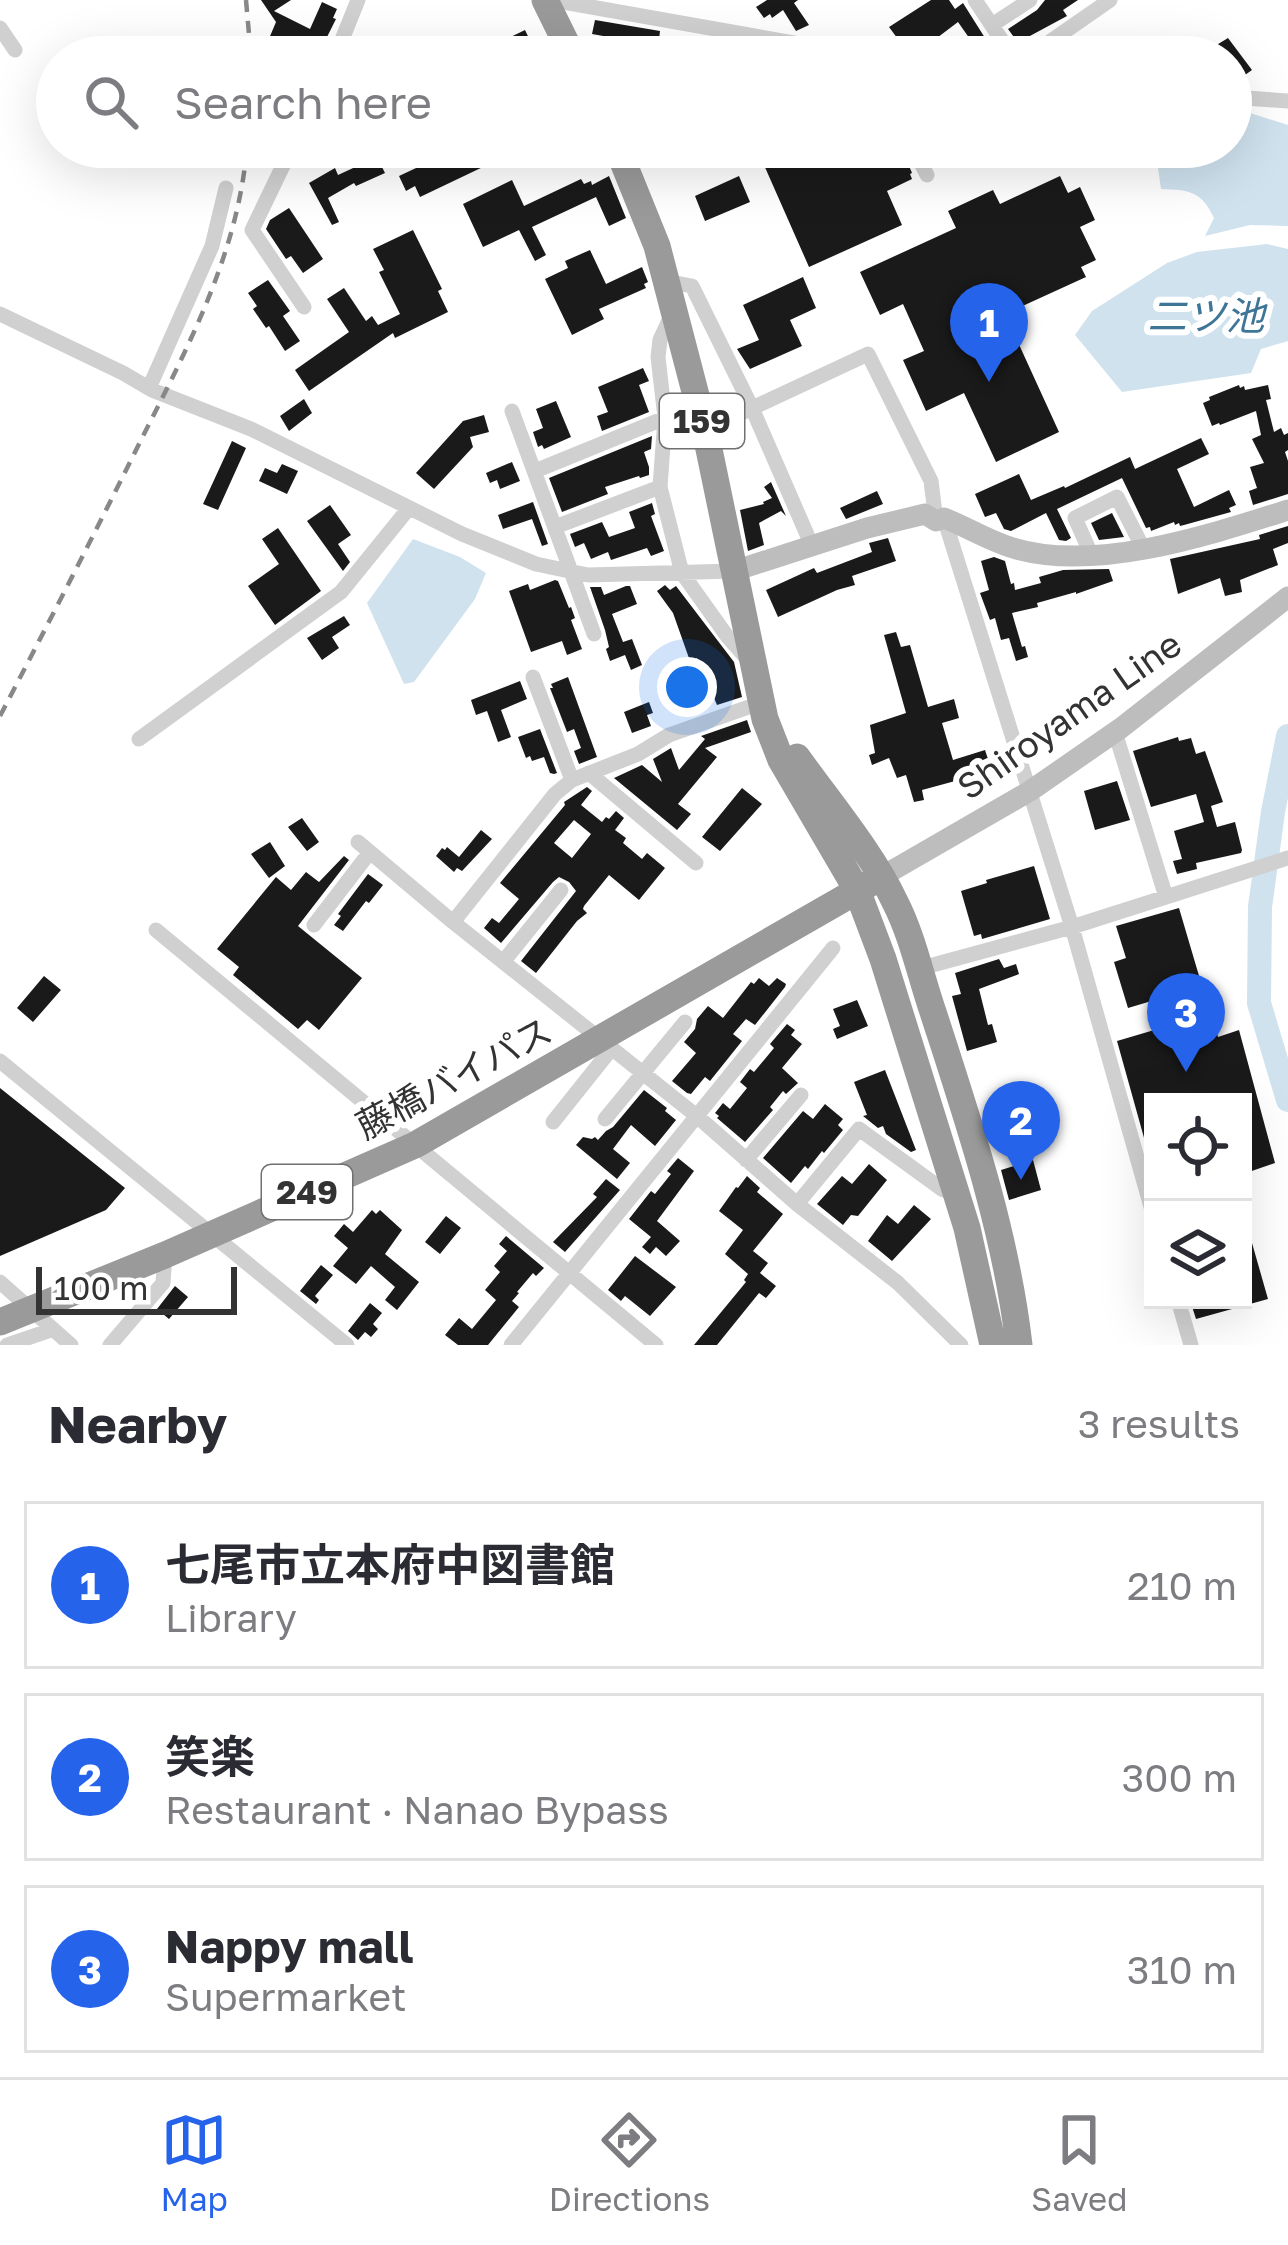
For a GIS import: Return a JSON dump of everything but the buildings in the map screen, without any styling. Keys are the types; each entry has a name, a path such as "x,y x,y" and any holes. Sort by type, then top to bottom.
{"highway":[{"path":"548,0 564,36"},
{"name":"159","path":"625,168 657,246 704,430 765,719 781,760 869,884 897,904 995,1216 1019,1345"},
{"name":"159","path":"869,884 897,1002 967,1228 986,1341"},
{"name":"藤橋バイパス","path":"0,1322 415,1145 607,1044 869,884"}],"main road":[{"path":"734,571 925,514 1011,548 1058,557 1203,536 1288,510"},
{"name":"Shiroyama Line","path":"869,884 1030,791 1115,732 1288,597"}],"street":[{"path":"343,36 358,0"},
{"path":"548,0 738,36"},
{"path":"975,0 999,36"},
{"path":"992,25 1030,0"},
{"path":"1058,36 1110,0"},
{"path":"0,28 15,50"},
{"path":"1252,99 1288,101"},
{"path":"282,168 251,230 304,307"},
{"path":"924,168 927,175"},
{"path":"149,388 212,246 226,188"},
{"path":"665,280 692,286 812,546"},
{"path":"673,313 658,357 665,418 660,487 682,573 756,669"},
{"path":"0,314 149,388 251,429 409,508 536,564 588,575 734,571"},
{"path":"704,430 868,353 931,481 1072,927 1149,1201"},
{"path":"512,411 594,634"},
{"path":"535,471 665,418"},
{"path":"555,527 660,487"},
{"path":"1091,554 1075,518 1117,497 1143,548"},
{"path":"139,739 341,592 409,508"},
{"path":"533,677 572,780"},
{"path":"453,922 555,794 572,780 638,754 669,735 764,702"},
{"path":"1115,732 1166,897"},
{"path":"589,773 696,863"},
{"path":"314,925 364,847 898,1283 961,1345"},
{"path":"918,969 1072,927 1288,858"},
{"path":"503,962 561,890"},
{"path":"156,930 656,1345"},
{"path":"511,1345 832,948"},
{"path":"604,1119 685,1022"},
{"path":"553,1122 607,1044"},
{"path":"0,1060 347,1345"},
{"path":"746,1160 801,1095"},
{"path":"797,1204 859,1129 943,1190 954,1186"},
{"path":"110,1345 163,1283 165,1255"},
{"path":"0,1282 70,1345"},
{"path":"1181,1309 1191,1345"},
{"path":"7,1345 51,1330"}],"water":[{"name":"二ツ池","path":"1252,114 1288,125 1288,226 1250,225 1205,236 1214,218 1204,202 1193,193 1161,189 1158,168 1252,168"},
{"name":"二ツ池","path":"1267,244 1288,249 1288,341 1261,349 1251,373 1122,392 1075,335 1092,311 1167,263 1197,252"},
{"path":"413,539 486,573 475,599 414,682 404,684 367,603"}],"waterway":[{"path":"1288,736 1260,907 1259,1003 1288,1100"}],"railway":[{"path":"246,0 249,36"},
{"path":"0,716 194,333 222,261 244,168"}],"place":[{"name":"七尾市立本府中図書館","path":"989,382"},
{"name":"Nappy mall","path":"1186,1072"},
{"name":"笑楽","path":"1021,1180"}]}
